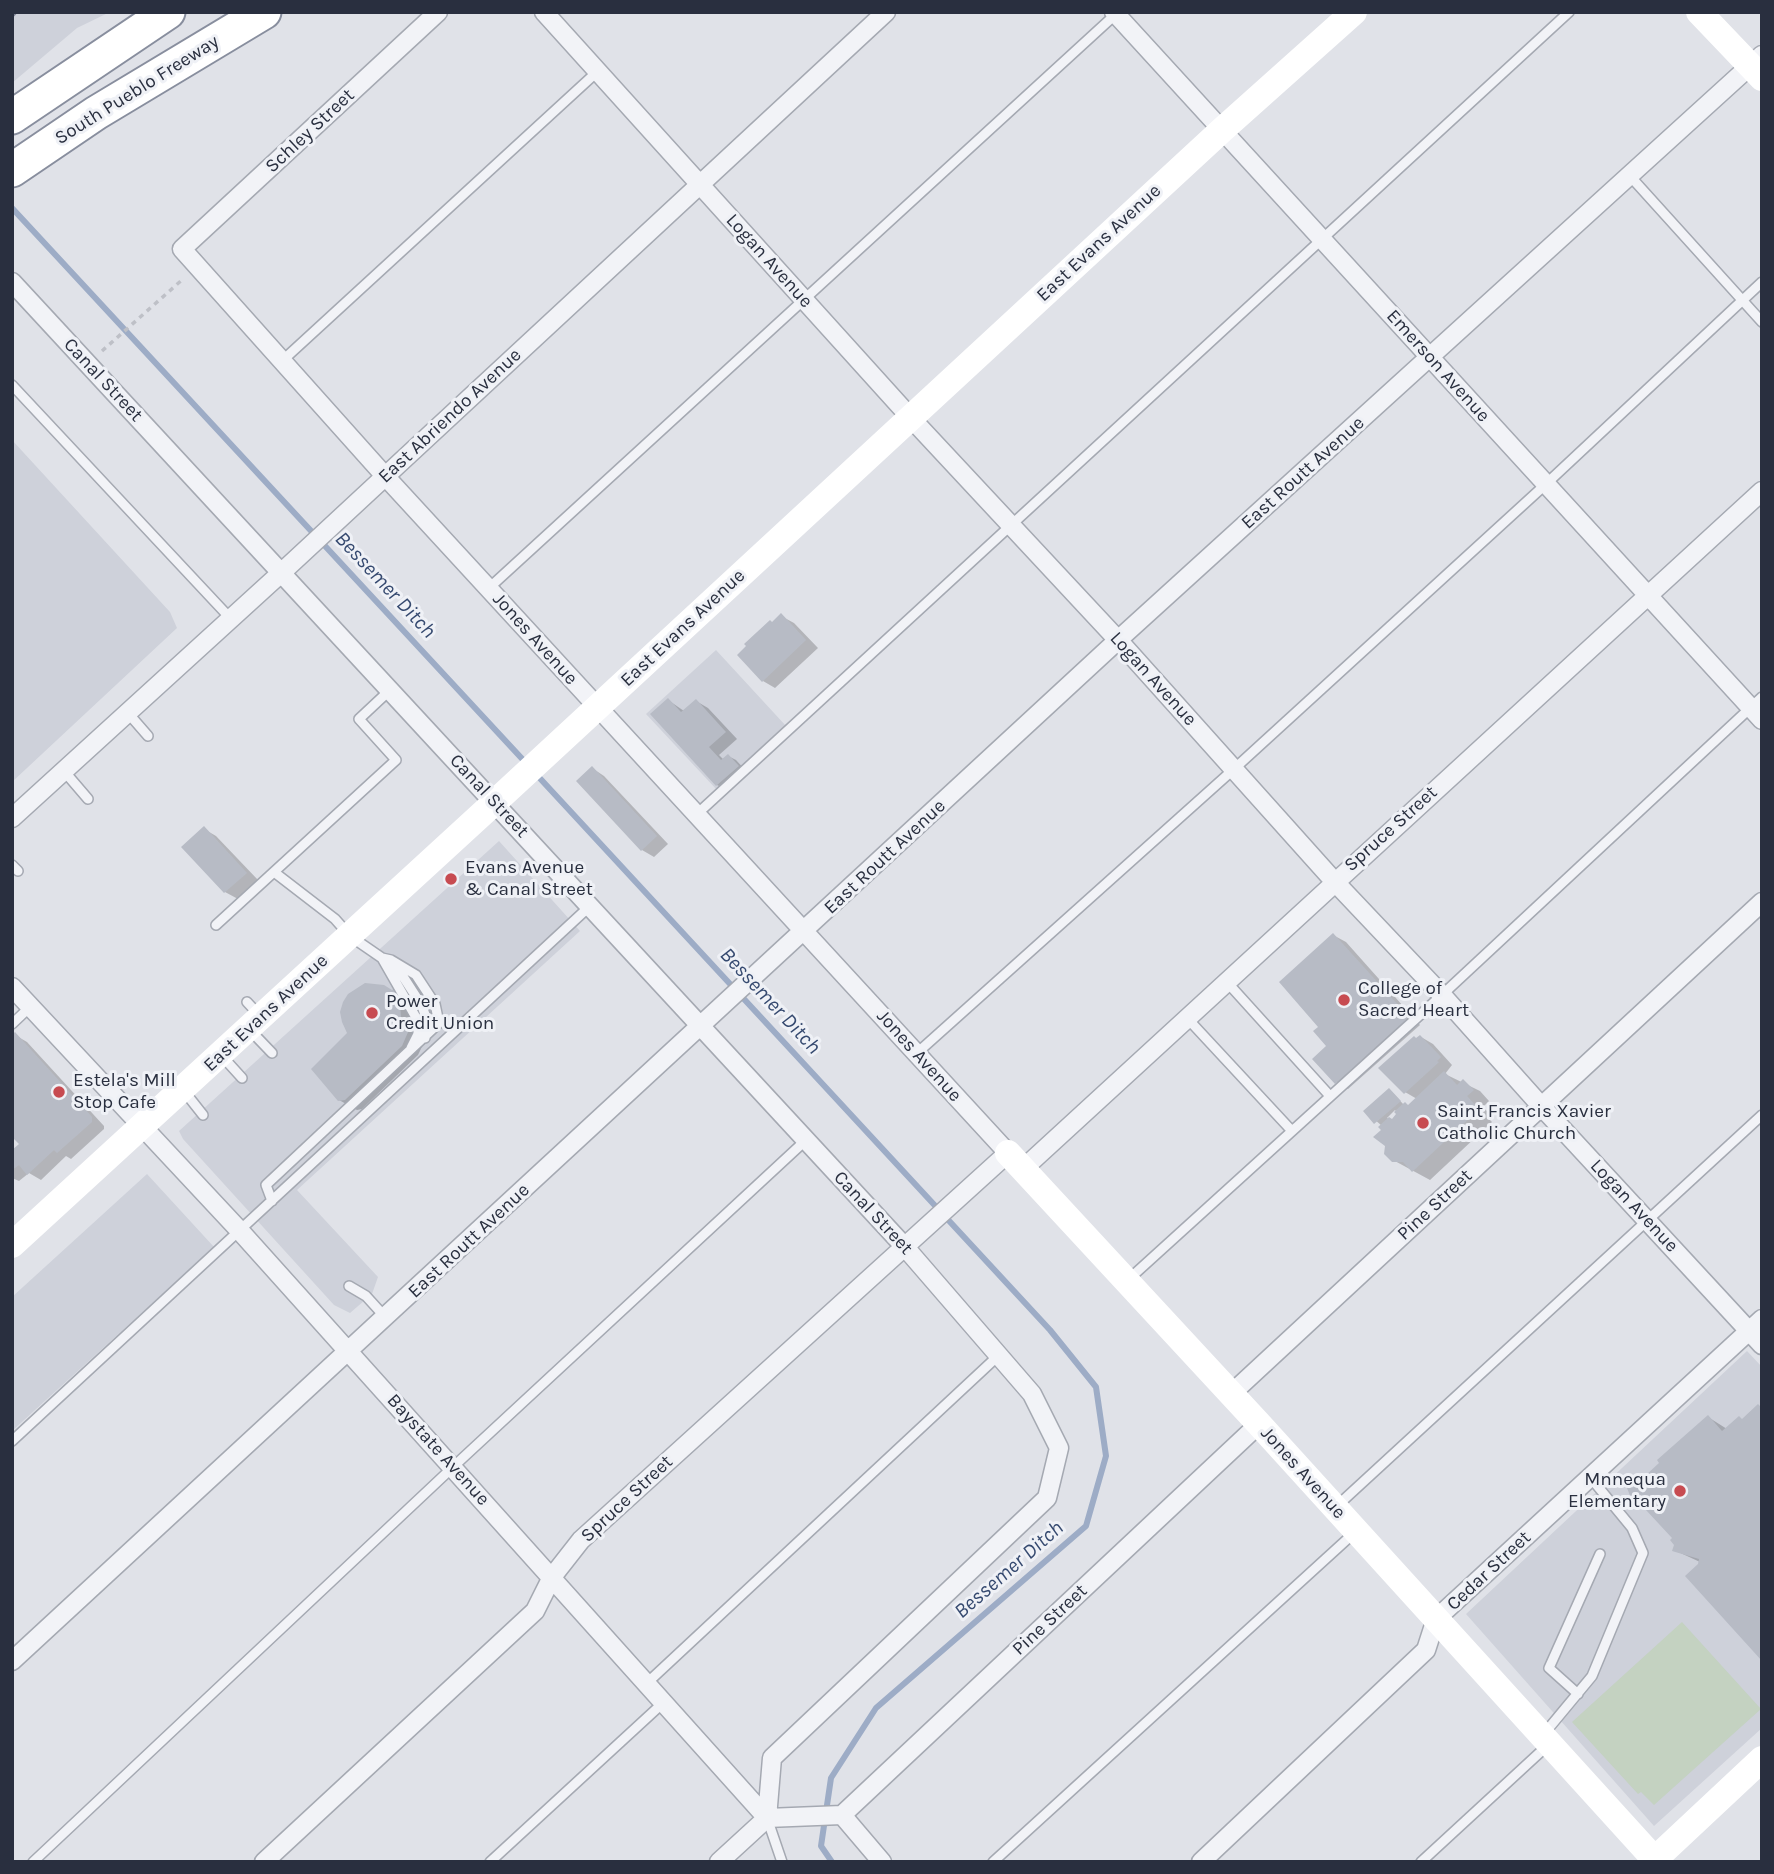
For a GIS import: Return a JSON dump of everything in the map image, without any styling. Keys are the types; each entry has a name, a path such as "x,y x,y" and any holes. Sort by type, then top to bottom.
{"highway":[{"path":"12,117 168,12"},
{"name":"South Pueblo Freeway","path":"12,170 96,113 264,12"}],"street":[{"name":"Schley Street","path":"182,249 438,12"},
{"name":"Logan Avenue","path":"544,12 910,417 1118,640 1542,1107 1647,1220 1755,1325 1762,1345"},
{"name":"East Abriendo Avenue","path":"12,818 701,186 886,12"},
{"name":"East Evans Avenue","path":"15,1236 183,1090 220,1055 252,1016 350,936 910,417 1354,12"},
{"path":"1699,12 1758,67"},
{"name":"Emerson Avenue","path":"1116,13 1648,595 1758,708"},
{"name":"East Routt Avenue","path":"12,1661 1118,640 1630,176 1758,67"},
{"name":"Jones Avenue","path":"182,249 488,589 1231,1394 1654,1861"},
{"name":"Canal Street","path":"12,282 904,1246 1032,1394 1059,1448 1047,1498 772,1758 767,1818"},
{"name":"Spruce Street","path":"264,1862 535,1611 552,1577 581,1541 928,1224 949,1206 1015,1161 1186,1018 1762,491"},
{"name":"Pine Street","path":"1231,1394 1762,902"},
{"name":"Baystate Avenue","path":"14,991 240,1231 767,1818"},
{"name":"Cedar Street","path":"1201,1862 1426,1650 1436,1619 1755,1325"},
{"name":"Pine Street","path":"842,1815 1258,1424"},
{"path":"1654,1861 1762,1759"},
{"path":"719,1862 767,1818 842,1815 882,1862"}],"lane":[{"path":"697,814 1569,12"},
{"path":"488,589 1116,13"},
{"path":"282,361 598,71"},
{"path":"1630,176 1762,322"},
{"path":"917,1054 1546,484 1762,282"},
{"path":"12,385 231,619"},
{"path":"216,925 397,760 359,719 390,690"},
{"path":"1127,1281 1758,708"},
{"path":"128,713 148,736"},
{"path":"64,771 89,799"},
{"path":"272,1201 266,1185 439,1023 435,1004 416,975 391,960 382,958 350,936 334,919 274,872"},
{"path":"12,1441 590,906"},
{"path":"382,958 418,1021 418,1034 408,1054"},
{"path":"1226,981 1330,1096"},
{"path":"12,1024 31,1006"},
{"path":"252,1016 272,1053"},
{"path":"1186,1018 1292,1131"},
{"path":"220,1055 242,1078"},
{"path":"183,1090 203,1115"},
{"path":"1334,1508 1762,1115"},
{"path":"33,1862 806,1140"},
{"path":"349,1286 366,1296 386,1318"},
{"path":"647,1683 999,1355"},
{"path":"1421,1862 1546,1740 1592,1676 1643,1553 1632,1528 1590,1477"},
{"path":"993,1862 1356,1532"},
{"path":"1577,1694 1549,1668 1600,1554"},
{"path":"490,1862 664,1702"},
{"path":"767,1818 782,1862"}],"path":[{"path":"104,348 198,266"}],"shaded area":[{"path":"12,12 110,12 77,28 12,83"},
{"path":"12,440 170,612 177,628 12,782"},
{"path":"716,650 786,726 717,790 646,714"},
{"path":"499,841 580,931 297,1190 378,1277 372,1294 350,1313 334,1305 183,1139 179,1131"},
{"path":"147,1174 214,1247 12,1431 12,1297"},
{"name":"Mnnequa Elementary","path":"1747,1351 1762,1367 1762,1728 1654,1826 1466,1614"}],"green space":[{"path":"1682,1622 1761,1709 1654,1805 1641,1792 1638,1794 1572,1722"}],"building":[{"path":"781,613 806,640 762,682 737,655 746,646 744,644"},
{"path":"668,698 681,712 696,699 726,732 709,747 721,760 728,754 739,766 716,786 650,714"},
{"path":"592,766 657,836 641,851 576,781"},
{"path":"204,826 247,873 224,893 181,847"},
{"name":"College of Sacred Heart","path":"1333,933 1409,1017 1335,1084 1312,1059 1326,1046 1313,1031 1318,1027 1279,982"},
{"path":"407,981 415,993 400,1003 401,1018 410,1019 412,1023 402,1046 345,1100 338,1101 311,1069 347,1033 340,1012 343,1002 348,994 365,983 384,985 392,990"},
{"path":"15,1032 92,1117 92,1122 57,1153 54,1150 27,1175 19,1165 12,1170 12,1150 19,1144 12,1137 12,1035"},
{"path":"1420,1035 1441,1057 1437,1061 1439,1062 1404,1094 1378,1068 1414,1036 1416,1038"},
{"name":"Saint Francis Xavier Catholic Church","path":"1444,1071 1457,1085 1463,1079 1474,1090 1467,1096 1477,1107 1474,1110 1476,1112 1412,1172 1403,1162 1392,1162 1384,1154 1385,1146 1373,1137 1381,1130 1378,1127 1389,1117 1392,1119 1396,1114 1394,1112 1405,1102 1408,1105"},
{"path":"1389,1088 1401,1101 1374,1124 1363,1111"},
{"path":"1758,1404 1762,1408 1762,1661 1685,1576 1698,1564 1699,1559 1672,1551 1672,1538 1633,1496 1631,1498 1627,1488 1630,1485 1632,1488 1659,1463 1657,1460 1708,1415 1722,1431 1739,1416 1742,1419"}],"waterway":[{"name":"Bessemer Ditch","path":"12,208 526,763"},
{"name":"Bessemer Ditch","path":"535,773 1050,1330 1096,1387 1106,1456 1086,1526 876,1708 831,1778 821,1846 832,1862"}],"railway":[{"path":"12,15 15,12"}],"place":[{"name":"Evans Avenue & Canal Street","path":"451,879"},
{"name":"College of Sacred Heart","path":"1344,1000"},
{"name":"Power Credit Union","path":"372,1013"},
{"name":"Estela's Mill Stop Cafe","path":"59,1092"},
{"name":"Saint Francis Xavier Catholic Church","path":"1423,1123"},
{"name":"Mnnequa Elementary","path":"1680,1491"}]}
